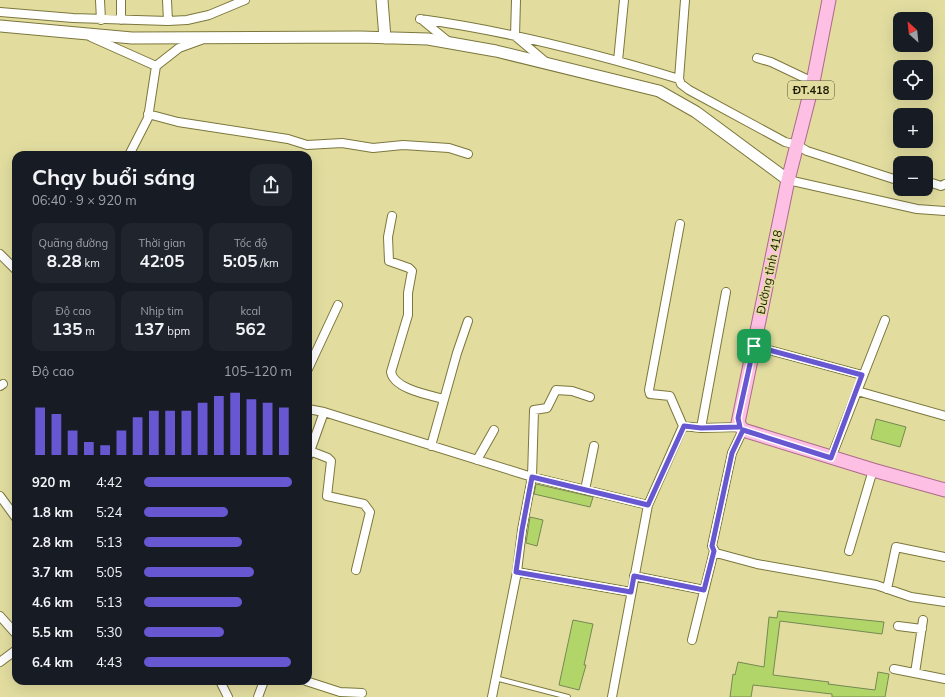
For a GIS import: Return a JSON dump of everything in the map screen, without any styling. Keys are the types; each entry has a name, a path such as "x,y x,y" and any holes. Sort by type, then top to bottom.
{"main road":[{"path":"382,0 385,38"},
{"name":"Đường tỉnh 418","path":"741,428 738,418 788,180 813,82 829,0"},
{"path":"0,26 132,38 207,37 428,39 496,51 659,91 696,112 788,180"},
{"path":"741,428 831,458 945,490"}],"street":[{"path":"100,0 101,20"},
{"path":"121,0 121,20"},
{"path":"167,0 168,21"},
{"path":"0,12 101,20 168,21 187,20 209,15 245,0"},
{"path":"515,36 516,0"},
{"path":"618,61 624,0"},
{"path":"685,0 679,79 681,84 689,90 777,138 797,145 807,151 893,179"},
{"path":"451,43 420,18 515,36 618,61 679,79"},
{"path":"86,34 156,66"},
{"path":"515,36 549,64"},
{"path":"131,151 148,114 156,66 179,48 207,37"},
{"path":"757,58 771,62 813,82"},
{"path":"148,114 178,122 307,144 342,143 373,148 403,145 449,148 468,154"},
{"path":"788,180 918,209 945,211"},
{"path":"933,184 940,186 945,184"},
{"path":"392,216 388,237 389,261 409,268 412,271 408,292 408,315 392,372 392,377 396,382 414,391 444,399"},
{"path":"612,697 648,505 684,426 670,396 650,394 649,390 680,224"},
{"path":"0,254 12,266"},
{"path":"701,428 726,292"},
{"path":"312,360 338,304"},
{"path":"831,458 862,375 885,320"},
{"path":"431,446 456,353 468,321"},
{"path":"754,346 862,375"},
{"path":"492,697 516,572 532,477 534,410 547,408 556,390 568,390 590,397"},
{"path":"857,391 945,416"},
{"path":"312,410 324,412 532,477 648,505"},
{"path":"312,446 324,412"},
{"path":"684,426 701,428 741,428 732,453 712,546 714,551 692,640"},
{"path":"477,460 494,430"},
{"path":"585,490 594,446"},
{"path":"312,455 328,458 331,461 327,496 364,504 370,512 356,570"},
{"path":"849,551 873,470"},
{"path":"0,496 12,512"},
{"path":"887,589 896,547 945,557"},
{"path":"714,551 718,554 757,564 876,584 911,597 945,602"},
{"path":"516,572 631,592"},
{"path":"634,576 704,590"},
{"path":"0,616 12,630"},
{"path":"915,673 923,620"},
{"path":"898,626 922,629"},
{"path":"0,662 12,653"},
{"path":"894,669 945,679"},
{"path":"312,683 340,692 362,693"},
{"path":"222,685 228,697"},
{"path":"258,697 262,685"}],"lane":[{"path":"495,678 568,697"}],"building":[{"path":"876,419 906,427 900,447 871,439"},
{"path":"536,484 593,497 590,507 534,494"},
{"path":"530,517 543,520 537,546 526,543"},
{"path":"778,611 884,622 882,634 780,621 773,675 829,682 828,684 875,690 878,672 889,674 885,697 832,697 832,694 753,685 751,697 730,697 733,674 735,675 738,662 764,667 769,617 777,618"},
{"path":"573,620 593,624 584,665 586,665 579,690 559,685"}],"route":[{"path":"754,346 814,364 862,375 831,458 743,430 732,453 712,546 714,551 704,590 634,576 631,592 516,572 532,477 648,505 684,426 701,428 740,427 738,418 754,346"}]}
